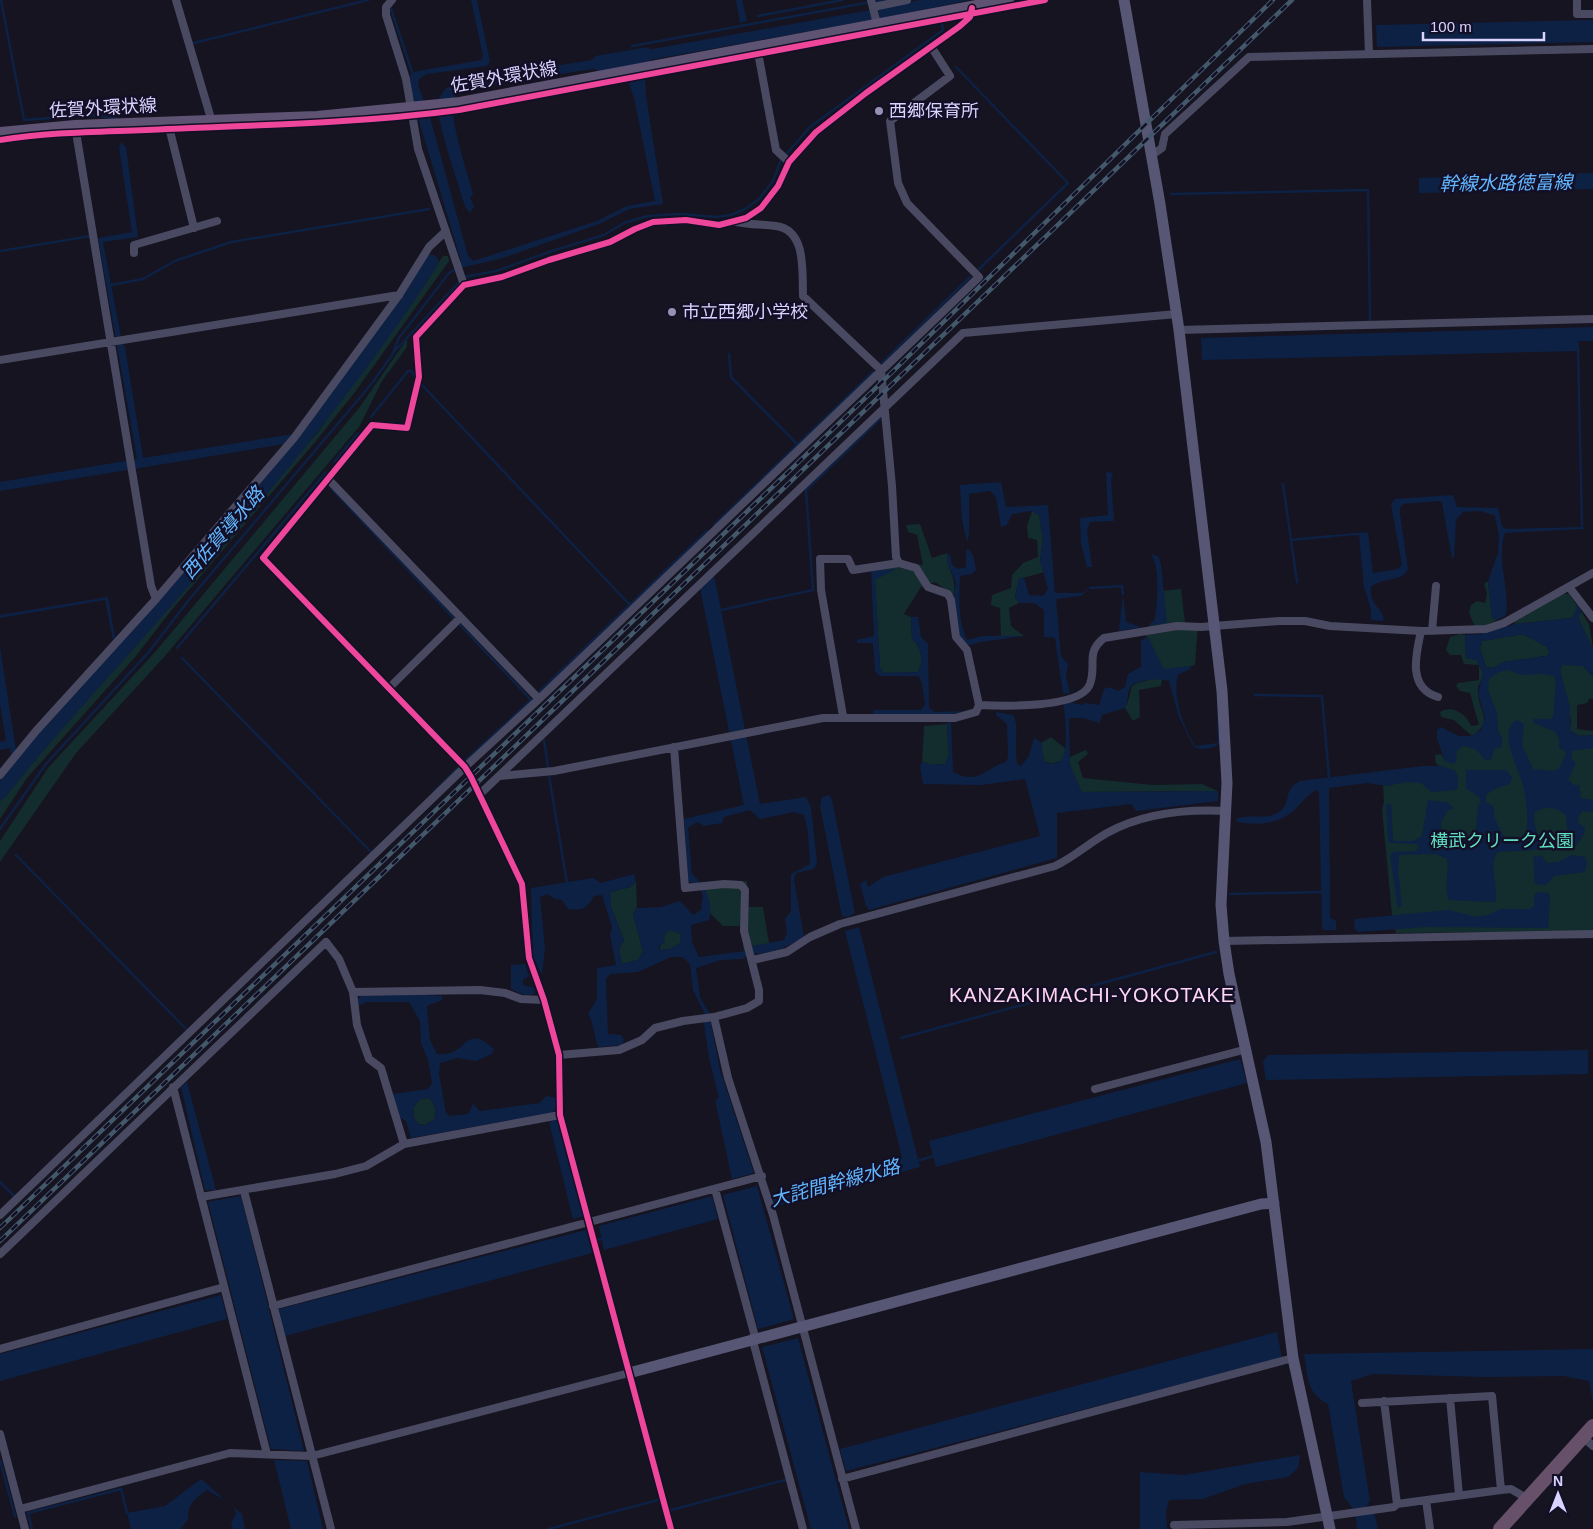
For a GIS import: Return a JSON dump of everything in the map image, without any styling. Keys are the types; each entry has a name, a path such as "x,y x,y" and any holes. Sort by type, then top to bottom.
{"highway":[{"path":"1500,1529 1528,1499 1588,1442 1593,1426"}],"main road":[{"name":"佐賀外環状線","path":"0,133 76,126 212,122 410,110 460,103 1008,0"}],"street":[{"path":"176,0 212,122"},
{"path":"877,24 872,4 907,0"},
{"path":"1124,0 1152,156 1177,314 1222,691 1227,811 1221,905 1224,941 1229,974 1266,1142 1293,1358 1329,1523"},
{"path":"1367,0 1369,54"},
{"path":"1577,0 1577,14 1593,14"},
{"path":"390,2 386,15 406,79 418,149 464,285"},
{"path":"737,222 762,208 778,186 789,162 816,132 866,93 932,48 960,26 970,17 972,8"},
{"path":"757,47 776,150 780,156 789,162"},
{"path":"0,1215 466,766 539,699 979,277 907,203 898,183 890,121 950,76 932,48"},
{"path":"1152,156 1162,148 1165,134 1249,57 1593,49"},
{"path":"168,123 194,228"},
{"path":"76,126 151,586 156,599"},
{"path":"671,1529 560,1115 559,1054 544,1000 529,958 522,884 466,766 263,558 329,480 372,425 407,428 419,377 416,337 464,285 502,277 549,260 610,242 648,224 673,220 719,225 737,222 778,226 792,231 796,238 801,261 803,296 881,370 896,556 899,563"},
{"path":"134,253 134,245 218,221"},
{"path":"0,775 36,731 156,599 294,438 398,295 429,246 446,231"},
{"path":"0,360 398,295"},
{"path":"480,794 963,333 1177,314"},
{"path":"1179,330 1593,319"},
{"path":"329,480 539,699"},
{"path":"500,776 554,771 843,716 955,718 976,712 979,705 967,650 956,637 951,600 948,594 928,587 916,568 899,563 853,570 848,559 820,559 821,590 843,716"},
{"path":"979,705 1024,706 1077,697 1085,692 1090,683 1091,659 1096,645 1104,638 1177,626 1305,621 1330,626 1421,631 1479,630 1504,623 1593,573"},
{"path":"1432,630 1436,586"},
{"path":"1569,587 1593,618"},
{"path":"389,688 460,618"},
{"path":"1421,631 1414,666 1418,680 1427,694 1438,697"},
{"path":"559,1054 619,1050 642,1040 655,1028 683,1021 714,1018 747,1008 758,1001 759,990 753,960 744,931 745,890 742,885 685,888 674,747"},
{"path":"753,960 787,952 810,937 847,923 1055,866 1073,857 1107,833 1145,817 1203,810 1227,811"},
{"path":"1224,941 1593,934"},
{"path":"0,1254 326,942 339,959 354,999 357,1025 369,1059 381,1068 404,1144"},
{"path":"354,999 480,990 505,993 521,999 544,1000"},
{"path":"714,1018 728,1078 769,1201 856,1529"},
{"path":"1095,1089 1247,1049"},
{"path":"173,1087 267,1454"},
{"path":"201,1197 335,1174 366,1166 404,1144 560,1115"},
{"path":"273,1306 762,1176"},
{"path":"716,1189 754,1333 752,1341 803,1529"},
{"path":"244,1191 331,1529"},
{"path":"20,1509 230,1453 312,1456 803,1328 988,1276 1261,1204 1274,1203"},
{"path":"0,1349 224,1287"},
{"path":"842,1479 1293,1358"},
{"path":"1362,1403 1492,1396 1501,1490"},
{"path":"1450,1398 1459,1495"},
{"path":"1384,1401 1397,1504"},
{"path":"0,1434 25,1529"},
{"path":"1174,1525 1206,1527 1329,1523 1353,1512 1394,1507 1397,1504 1511,1489 1528,1499"},
{"path":"1426,1500 1430,1529"}],"green space":[{"path":"443,256 448,256 449,261 355,392 316,441 170,612 136,656 27,778 0,819 0,801 14,781 318,432"},
{"path":"407,339 407,347 382,381 359,427 165,656 76,753 0,862 0,841 48,768 156,651 359,408"},
{"path":"1032,511 1039,515 1043,539 1040,561 1045,572 1019,579 1015,597 1019,603 1009,608 1011,626 1024,636 1001,636 1000,608 991,605 992,595 1011,588 1012,575 1023,563 1038,557 1037,540 1028,538 1027,526"},
{"path":"920,524 932,558 947,553 955,588 954,595 935,582 921,587 904,614 911,617 912,639 918,646 921,654 918,672 883,673 880,668 874,565 894,560 923,565 917,535 908,532 906,525"},
{"path":"1488,581 1492,617 1497,620 1485,626 1475,627 1469,613 1471,605 1477,601 1485,603 1487,593 1484,584"},
{"path":"1181,589 1185,623 1198,624 1195,665 1170,673 1152,670 1145,629 1162,619 1161,591"},
{"path":"1562,594 1569,594 1578,607 1572,618 1515,624 1514,621"},
{"path":"1581,611 1589,624 1593,649 1578,618"},
{"path":"1460,634 1465,635 1466,658 1477,660 1483,673 1478,689 1484,720 1483,725 1472,736 1454,720 1441,717 1440,712 1449,709 1454,710 1462,714 1471,726 1479,725 1470,693 1460,691 1456,686 1458,683 1479,680 1479,665 1464,664 1461,655 1450,655 1446,650 1450,637"},
{"path":"1523,634 1547,647 1549,653 1546,656 1504,662 1492,668 1486,667 1480,648 1482,641"},
{"path":"1563,665 1583,666 1593,677 1593,699 1590,698 1587,703 1577,705 1577,729 1593,731 1593,735 1580,736 1570,731 1571,720 1560,670"},
{"name":"横武クリーク公園","path":"1505,666 1552,668 1562,690 1563,730 1593,744 1593,931 1396,933 1392,915 1382,809 1384,802 1383,786 1392,778 1444,768 1436,764 1435,755 1441,754 1446,762 1449,744 1488,741 1482,688 1490,674"},
{"path":"1156,678 1162,679 1161,686 1139,690 1140,717 1133,721 1125,708 1132,687 1138,683"},
{"path":"947,724 949,755 945,764 932,765 922,762 924,726"},
{"path":"1051,737 1066,749 1063,759 1058,762 1049,763 1044,761 1041,743"},
{"path":"1086,750 1088,754 1078,762 1083,778 1153,785 1202,784 1218,791 1081,792 1070,765 1070,757"},
{"path":"747,881 748,907 763,907 770,949 744,954 741,926 723,926 708,911 703,883"},
{"path":"636,882 637,908 633,914 643,951 638,960 622,964 619,949 624,940 611,907 611,892 630,887"},
{"path":"669,930 681,934 680,943 670,949 659,950 664,936"},
{"path":"429,1098 435,1108 434,1120 425,1125 418,1124 414,1118 413,1108 420,1099"}],"water":[{"path":"471,0 477,0 490,61 487,66 427,74 419,79 418,85 430,117 468,256 473,261 597,221 627,206 655,201 634,98 628,81 645,78 646,96 663,204 629,209 599,224 503,258 460,268 458,263 461,261 413,101 410,75 413,72 481,60 483,56"},
{"path":"736,0 742,0 747,21 740,23"},
{"path":"919,0 970,0 880,19 878,9"},
{"path":"870,10 872,20 627,64 625,54"},
{"path":"1593,20 1593,42 1377,47 1376,25"},
{"path":"617,56 618,65 465,89 457,94 453,107 454,119 459,146 473,194 470,197 474,207 470,213 465,207 448,154 438,112 438,102 444,90 455,82"},
{"path":"121,142 126,147 138,237 103,242 122,342 125,347 143,458 293,434 284,444 0,491 0,482 137,459 98,238 132,232 119,148"},
{"name":"幹線水路徳富線","path":"1593,173 1593,189 1419,193 1419,178"},
{"path":"1593,327 1593,341 1578,341 1580,351 1202,360 1201,338"},
{"path":"1106,472 1113,473 1111,480 1114,521 1090,522 1087,530 1092,567 1087,567 1081,544 1080,518 1108,515"},
{"path":"1001,482 1006,507 1048,505 1055,593 1082,593 1090,588 1081,596 1056,599 1061,656 1068,664 1066,677 1070,693 1063,694 1055,638 1044,637 1044,610 1034,603 1019,603 1015,597 1019,579 1024,577 1029,595 1043,596 1048,589 1040,561 1043,539 1039,515 1032,511 1012,514 1007,525 1001,527 996,497 990,491 969,494 969,535 967,542 962,520 960,485"},
{"path":"1453,495 1457,507 1498,508 1502,526 1505,529 1584,527 1584,529 1505,533 1502,563 1507,605 1506,615 1497,620 1492,617 1488,581 1498,553 1499,537 1495,516 1481,511 1463,512 1456,520 1454,558 1452,558 1442,503 1440,501 1403,504 1400,508 1400,514 1408,569 1402,576 1371,587 1373,601 1384,619 1382,621 1371,620 1371,609 1364,587 1359,535 1333,537 1333,535 1368,532 1373,573 1398,569 1402,565 1391,504 1395,499"},
{"path":"968,548 973,555 976,570 972,574 960,576 959,600 964,633 967,640 982,636 1024,636 970,645 962,642 958,634 954,595 956,583 947,562 947,553 950,555 952,565 958,569 966,567 966,551"},
{"path":"1150,553 1159,557 1161,565 1167,623 1148,626 1155,619 1157,594 1156,566"},
{"path":"897,569 875,580 880,668 883,673 918,672 921,654 918,646 912,639 911,617 918,617 921,637 928,644 929,708 935,712 966,711 948,715 873,714 874,710 921,710 925,705 922,683 918,676 879,676 875,671 873,643 857,643 857,640 874,636 871,571"},
{"path":"714,575 760,804 806,797 811,807 817,863 814,869 796,873 794,880 804,937 777,950 747,955 743,959 721,960 696,968 700,997 709,1013 720,1070 754,1173 732,1179 715,1100 719,1098 709,1058 704,1024 705,1014 693,990 690,964 683,957 671,957 638,972 610,974 606,979 608,1034 621,1035 624,1039 622,1045 598,1047 592,1021 588,1014 597,999 597,968 616,965 610,935 612,927 602,895 594,896 589,904 577,910 568,909 562,900 555,899 547,894 540,897 545,948 542,975 533,956 531,888 593,878 601,883 634,874 636,882 630,887 611,892 611,907 624,940 619,949 622,964 638,960 643,951 633,914 637,908 661,907 680,901 693,915 701,910 703,896 699,885 692,884 688,880 684,819 744,805 700,588","holes":["750,810 760,819 794,812 804,815 808,832 810,864 791,874 791,912 785,918 787,932 784,940 752,946 750,950 699,957 692,942 691,925 709,920 710,907 701,883 692,874 688,828 697,822 704,826 722,823 724,817","669,930 681,934 680,943 670,949 659,950 659,946 665,942 664,936"]},
{"path":"1123,594 1126,622 1141,627 1119,631"},
{"path":"108,597 115,637 113,640 105,600 0,618 0,615"},
{"path":"1576,603 1581,609 1578,618 1593,649 1593,677 1583,666 1563,665 1560,670 1570,707 1570,731 1580,736 1593,735 1593,748 1572,751 1572,759 1576,764 1568,779 1574,785 1579,785 1581,798 1593,800 1593,812 1582,811 1578,818 1579,823 1585,828 1584,834 1576,846 1569,847 1566,815 1551,808 1535,812 1534,820 1540,848 1536,850 1498,852 1494,862 1496,901 1491,902 1449,900 1447,895 1447,859 1436,854 1399,855 1398,872 1402,905 1398,908 1390,855 1393,852 1416,851 1419,847 1417,844 1390,843 1388,840 1386,804 1391,805 1393,839 1395,841 1412,841 1422,836 1428,800 1446,802 1453,807 1453,809 1448,810 1441,823 1442,838 1446,840 1475,839 1478,805 1481,802 1479,797 1466,788 1466,770 1506,770 1512,777 1510,784 1496,788 1486,795 1486,802 1493,806 1495,819 1506,841 1525,836 1527,823 1526,802 1522,782 1510,749 1509,732 1511,725 1517,720 1524,724 1522,745 1533,769 1552,771 1559,769 1566,755 1564,750 1559,748 1556,732 1534,723 1533,719 1550,719 1553,717 1556,683 1554,676 1543,674 1521,675 1508,670 1499,672 1489,679 1488,690 1497,713 1498,731 1502,737 1502,747 1495,748 1491,759 1486,760 1475,749 1464,746 1457,750 1456,761 1452,764 1445,761 1437,739 1437,730 1441,727 1459,736 1472,736 1481,730 1485,718 1478,694 1483,673 1477,660 1466,658 1465,635 1481,634 1515,624 1572,618 1577,607","holes":["1523,634 1547,647 1549,653 1546,656 1504,662 1492,668 1486,667 1480,648 1482,641"]},
{"path":"1148,637 1164,669 1190,666 1190,669 1178,675 1177,692 1183,721 1195,746 1218,743 1217,711 1220,743 1207,749 1193,746 1179,717 1169,681 1148,680 1132,685 1125,708 1102,715 1100,723 1083,718 1069,718 1070,765 1082,792 1218,791 1218,801 1136,811 1131,804 1057,813 1057,858 869,910 866,906 860,884 866,880 868,887 883,877 1040,836 1025,779 982,785 923,784 920,766 922,762 932,765 945,764 949,755 947,724 949,721 951,721 953,772 962,776 976,776 1006,762 1008,757 1007,724 996,715 996,712 1013,715 1015,719 1018,765 1021,766 1029,756 1034,738 1041,742 1044,761 1054,764 1060,761 1066,744 1064,704 1069,702 1082,705 1085,703 1099,705 1104,689 1109,687 1118,691 1125,687 1128,674 1141,667 1141,640"},
{"path":"0,647 16,750 11,755 10,748 0,750 0,742 6,740 0,705"},
{"path":"1423,766 1441,766 1454,770 1458,776 1458,788 1456,790 1431,792 1421,783 1406,782 1387,786 1367,783 1329,788 1330,918 1336,921 1336,930 1324,930 1322,928 1319,792 1316,790 1292,812 1273,822 1252,824 1237,822 1236,819 1274,815 1286,805 1291,789 1300,781"},
{"path":"829,795 832,800 855,913 848,917 842,916 820,806 822,797"},
{"path":"1572,855 1585,857 1587,863 1585,872 1554,876 1546,885 1535,884 1533,857 1542,856 1547,863 1558,862"},
{"path":"1537,892 1548,893 1550,896 1548,928 1426,927 1358,932 1354,928 1355,919 1449,910 1476,917 1488,915 1500,909 1530,909 1534,906 1534,896"},
{"name":"大詫間幹線水路","path":"859,927 920,1167 774,1207 770,1194 902,1157 845,931"},
{"path":"525,964 529,976 523,980 523,985 534,988 535,994 524,995 511,989 511,965"},
{"path":"412,994 442,996 442,1000 427,1006 430,1040 437,1054 447,1054 455,1051 471,1039 484,1041 494,1049 492,1054 476,1061 457,1058 440,1063 439,1074 446,1113 450,1116 468,1114 473,1104 480,1111 540,1103 546,1096 557,1098 556,1108 552,1113 411,1138 406,1121 399,1117 392,1094 428,1089 432,1083 428,1060 421,1043 420,1021 409,1002 367,1002 357,1006 356,1000 362,995","holes":["429,1098 435,1108 434,1120 425,1125 418,1124 414,1118 413,1108 420,1099"]},
{"path":"1588,1050 1588,1074 1266,1080 1263,1062 1268,1055"},
{"path":"1240,1059 1247,1083 936,1167 929,1141"},
{"path":"187,1082 216,1190 205,1190 181,1087"},
{"path":"559,1121 584,1216 573,1219 549,1122"},
{"path":"757,1186 794,1319 758,1329 723,1195"},
{"path":"241,1196 304,1451 271,1449 208,1202"},
{"path":"712,1196 718,1219 604,1250 599,1226"},
{"path":"586,1230 592,1253 285,1336 279,1309"},
{"path":"221,1295 227,1319 0,1381 0,1354"},
{"path":"1277,1332 1282,1358 846,1471 840,1449"},
{"path":"798,1338 849,1529 811,1529 762,1347"},
{"path":"1593,1349 1593,1403 1589,1381 1563,1376 1485,1377 1373,1374 1351,1381 1370,1501 1367,1505 1369,1513 1374,1512 1378,1529 1357,1529 1355,1511 1344,1497 1328,1404 1316,1395 1309,1384 1304,1354"},
{"path":"1300,1455 1298,1468 1288,1477 1245,1484 1203,1499 1169,1500 1166,1511 1167,1529 1140,1529 1140,1472 1184,1475"},
{"path":"274,1460 307,1461 323,1529 291,1529"},
{"path":"201,1479 225,1500 207,1490 191,1505 188,1519 181,1529 131,1529 127,1513 165,1506"},
{"path":"234,1507 242,1514 245,1529 233,1529 231,1523 236,1514"}],"waterway":[{"path":"1,0 24,120 91,115 116,118"},
{"path":"194,43 368,0"},
{"path":"758,16 842,0"},
{"path":"632,46 882,0"},
{"path":"390,6 412,72"},
{"path":"464,277 496,271 604,235 624,223 648,216 680,214 716,217 731,215 745,209 758,200 773,181 781,160 810,127 943,30 942,23"},
{"path":"599,63 646,55"},
{"path":"956,67 1068,183 978,270"},
{"path":"1171,194 1368,190 1370,320"},
{"path":"111,285 143,279 175,261 231,242 429,209"},
{"path":"0,251 91,236"},
{"name":"西佐賀導水路","path":"0,792 57,723 229,528 300,442 368,354 431,262"},
{"path":"0,829 46,764 148,653 188,601 373,382 392,355 399,338 449,273 458,268"},
{"path":"882,363 970,277"},
{"path":"392,354 460,281"},
{"path":"1578,348 1582,527"},
{"path":"729,354 731,377 797,444"},
{"path":"371,417 408,371 412,371 414,376"},
{"path":"714,525 873,372"},
{"path":"422,385 630,605"},
{"path":"721,610 813,590 806,490 882,417"},
{"path":"334,462 358,433"},
{"path":"177,648 326,472"},
{"path":"1283,484 1297,582"},
{"path":"331,488 531,700 467,759"},
{"path":"539,692 707,531"},
{"path":"1291,540 1333,536"},
{"path":"1090,588 1122,586 1123,594"},
{"path":"182,658 372,853"},
{"path":"1255,695 1322,696 1329,777"},
{"path":"544,740 548,767"},
{"path":"433,793 458,768"},
{"path":"549,776 567,883"},
{"path":"16,855 187,1030"},
{"path":"1230,894 1322,892"},
{"path":"901,1038 1216,952"},
{"path":"917,1161 936,1155"},
{"path":"0,1182 15,1197"},
{"path":"586,1243 605,1238"},
{"path":"0,1460 15,1516"},
{"path":"671,1510 785,1480"},
{"path":"32,1529 28,1513 121,1489 127,1513"},
{"path":"549,1529 658,1500"}],"railway":[{"path":"0,1228 882,382 1273,0"},
{"path":"0,1241 1292,0"}],"cycle path":[{"path":"0,140 62,133 350,121 459,110 1045,0"},
{"path":"671,1529 560,1115 559,1055 544,1000 529,958 522,884 465,767 263,558 372,425 407,428 419,377 416,337 464,285 502,277 549,260 610,242 653,222 686,220 719,225 746,218 761,208 778,186 789,162 816,132 866,93 960,26 970,17 972,8"}],"place":[{"name":"西郷保育所","path":"879,111"},
{"name":"市立西郷小学校","path":"672,312"}],"district":[{"name":"KANZAKIMACHI-YOKOTAKE","path":"1092,995"}]}
